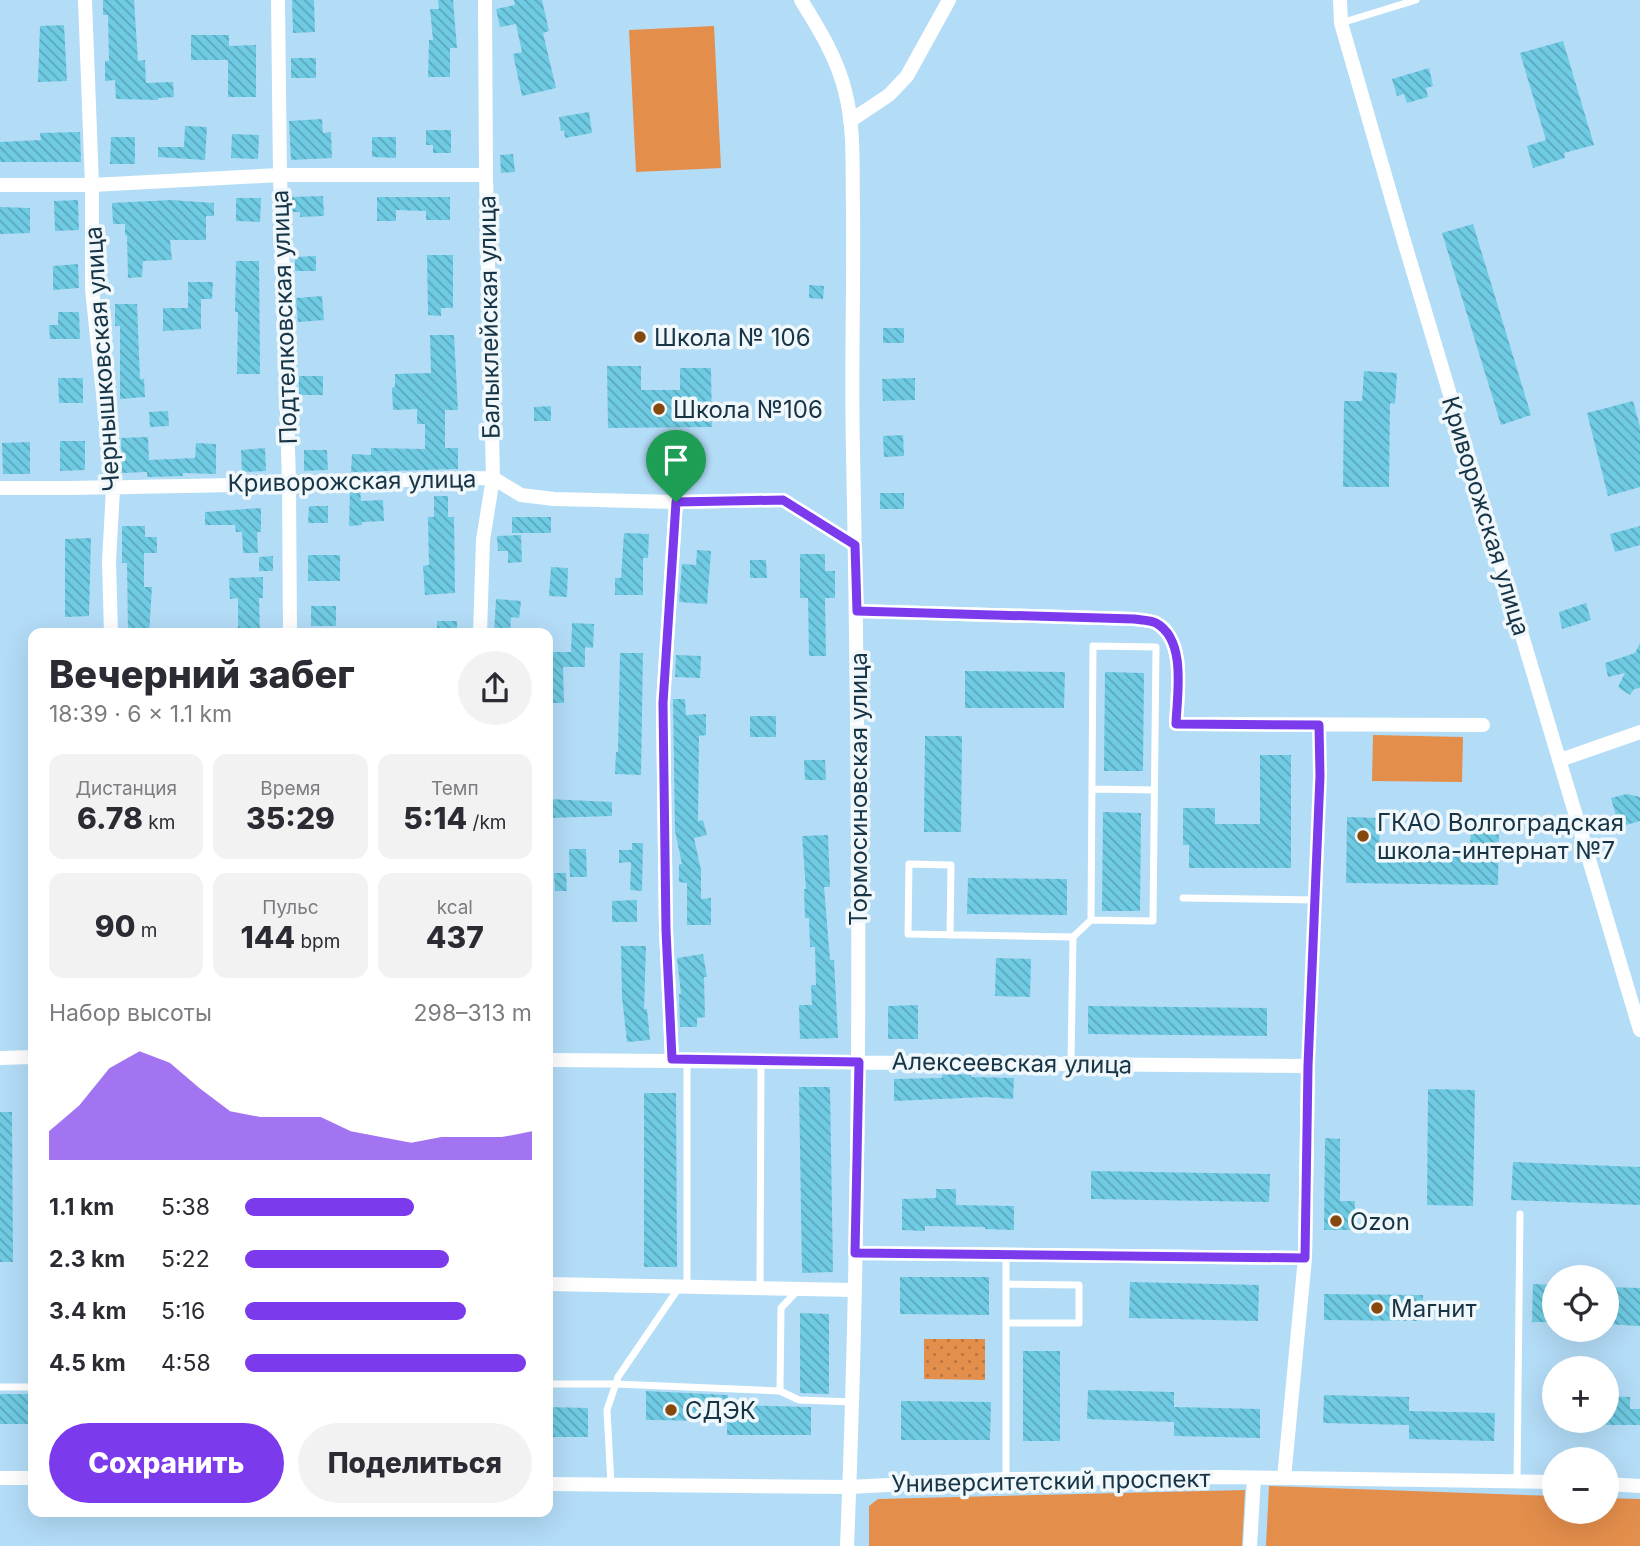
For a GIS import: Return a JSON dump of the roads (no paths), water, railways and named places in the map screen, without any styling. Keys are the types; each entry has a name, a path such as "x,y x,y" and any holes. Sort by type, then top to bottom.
{"street":[{"name":"Чернышковская улица","path":"85,0 92,185 92,289 113,489 109,561 111,628"},
{"name":"Подтелковская улица","path":"278,0 290,628"},
{"name":"Балыклейская улица","path":"480,628 483,540 494,478 486,175 485,0"},
{"name":"Тормосиновская улица","path":"801,0 831,50 846,92 850,121 857,611 859,1062 854,1402 847,1546"},
{"path":"850,121 889,95 907,76 950,0"},
{"name":"Криворожская улица","path":"1340,0 1341,23 1408,255 1640,1030"},
{"path":"0,185 92,185 280,175 486,175"},
{"name":"Криворожская улица","path":"0,488 113,489 494,478 520,495 554,499 676,502 783,500 855,545"},
{"path":"676,502 663,703 666,930 680,1059"},
{"path":"857,611 1134,619 1156,623 1167,634 1178,654 1176,724 1483,725"},
{"path":"1560,760 1640,732"},
{"path":"0,1058 28,1057"},
{"name":"Алексеевская улица","path":"553,1060 1308,1066"},
{"path":"1284,1478 1305,1258 1308,1066"},
{"path":"855,1253 1305,1258"},
{"path":"553,1284 760,1286 854,1290"},
{"path":"0,1478 28,1478"},
{"path":"1251,1546 1254,1478"},
{"name":"Университетский проспект","path":"553,1484 849,1487 1006,1479 1254,1478 1542,1482"},
{"path":"1619,1485 1640,1486"}],"lane":[{"path":"1341,23 1416,0"},
{"path":"950,935 951,865 909,864 908,934 950,935 1073,937 1091,920 1153,921 1156,647 1093,646 1091,920"},
{"path":"1155,723 1176,724"},
{"path":"1308,1066 1320,776 1319,725"},
{"path":"1092,789 1154,790"},
{"path":"1182,898 1315,900"},
{"path":"1071,1063 1073,937"},
{"path":"611,1485 607,1410 618,1377 684,1286 680,1059"},
{"path":"760,1286 761,1061"},
{"path":"1517,1481 1520,1214"},
{"path":"1006,1256 1006,1479"},
{"path":"1006,1284 1079,1285 1079,1323 1006,1322"},
{"path":"780,1391 781,1308 801,1287"},
{"path":"553,1384 780,1391 799,1401 854,1402"},
{"path":"0,1387 28,1387"}],"place":[{"name":"Школа № 106","path":"640,337"},
{"name":"Школа №106","path":"659,409"},
{"name":"ГКАО Волгоградская школа-интернат №7","path":"1363,836"},
{"name":"Ozon","path":"1336,1221"},
{"name":"Магнит","path":"1377,1308"},
{"name":"СДЭК","path":"671,1410"}]}
